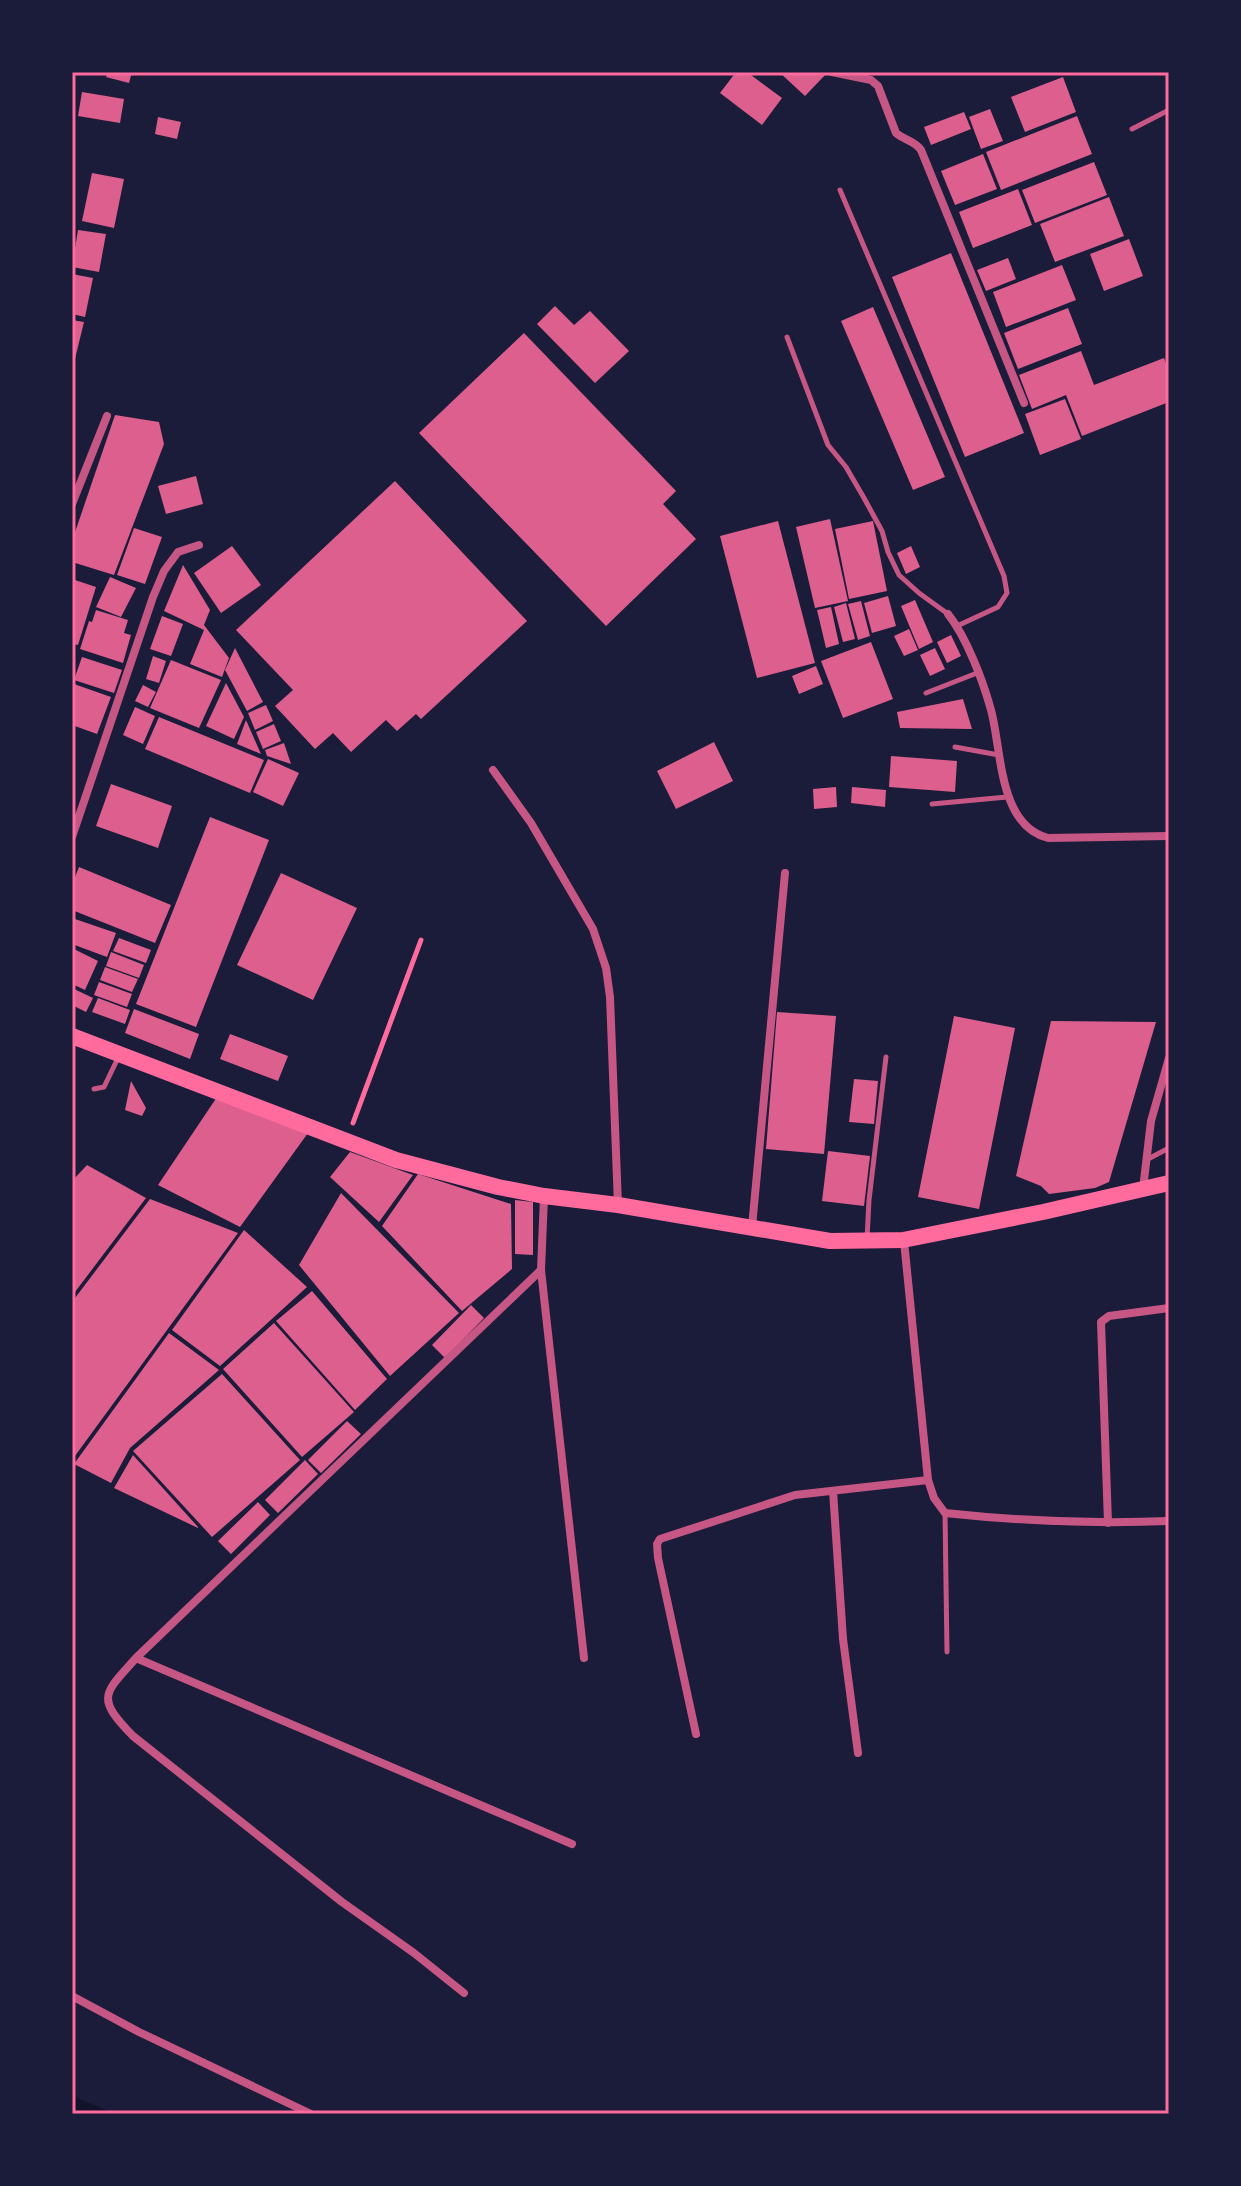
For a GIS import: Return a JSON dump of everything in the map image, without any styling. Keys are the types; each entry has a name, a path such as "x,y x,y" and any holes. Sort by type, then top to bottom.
{"main road":[{"path":"72,1036 396,1160 544,1196 618,1205 830,1241 903,1240 1169,1183"}],"street":[{"path":"832,72 871,80 878,86 896,133 918,145 921,150 1024,403"},
{"path":"72,504 107,416"},
{"path":"72,837 164,571 178,552 199,545"},
{"path":"948,614 957,626 991,709 1007,797 1024,823 1036,835 1048,838 1169,836"},
{"path":"493,770 531,823 572,891 593,929 606,968 610,997 618,1205"},
{"path":"752,1228 785,873"},
{"path":"1143,1189 1151,1121 1169,1058"},
{"path":"544,1196 541,1270 584,1658"},
{"path":"903,1240 928,1480 934,1498 945,1513 1108,1523 1169,1521"},
{"path":"464,1993 342,1902 133,1736 115,1718 107,1703 108,1690 136,1658 541,1270"},
{"path":"1108,1523 1101,1322 1109,1316 1169,1308"},
{"path":"696,1734 658,1558 657,1544 660,1539 795,1495 928,1480"},
{"path":"833,1491 843,1639 858,1753"},
{"path":"136,1658 572,1844"},
{"path":"72,1996 139,2032 311,2114"}],"lane":[{"path":"1132,129 1169,110"},
{"path":"840,190 1004,576 1007,593 998,607 957,626"},
{"path":"787,337 828,445 846,467 864,498 882,531 899,575 948,614"},
{"path":"926,693 977,673"},
{"path":"955,747 1000,755"},
{"path":"932,804 1007,797"},
{"path":"94,1089 104,1087 120,1054"},
{"path":"867,1240 886,1057"},
{"path":"1147,1159 1169,1148"},
{"path":"945,1513 947,1652"}],"path":[{"path":"346,1140 421,940"}],"shaded area":[{"path":"72,2096 116,2114 72,2114"}],"building":[{"path":"108,72 132,72 129,83 106,77"},
{"path":"736,72 747,72 782,98 762,125 720,93"},
{"path":"779,72 828,72 805,96"},
{"path":"1063,77 1076,112 1025,132 1011,97"},
{"path":"82,92 124,99 120,123 78,116"},
{"path":"990,109 1003,141 981,149 969,117"},
{"path":"964,112 971,129 931,145 924,127"},
{"path":"1077,116 1092,154 1001,190 986,152"},
{"path":"158,117 181,122 177,139 155,134"},
{"path":"983,154 997,189 955,205 941,171"},
{"path":"1094,162 1107,195 1035,223 1022,190"},
{"path":"92,173 124,179 114,228 82,221"},
{"path":"1018,189 1032,225 973,248 959,212"},
{"path":"1109,197 1124,236 1055,262 1040,224"},
{"path":"78,230 106,234 99,272 72,267"},
{"path":"1129,239 1143,276 1104,291 1090,254"},
{"path":"951,253 1024,433 965,457 892,277"},
{"path":"1008,258 1016,279 986,291 977,270"},
{"path":"1062,265 1076,300 1006,327 993,292"},
{"path":"72,274 93,278 85,317 72,314"},
{"path":"555,306 574,325 590,311 629,351 595,383 537,324"},
{"path":"873,307 945,477 913,490 841,321"},
{"path":"1068,308 1082,344 1018,369 1004,333"},
{"path":"72,320 84,322 73,367 72,367"},
{"path":"524,333 676,491 663,504 696,539 606,626 419,433"},
{"path":"1081,351 1094,385 1164,358 1169,371 1169,402 1082,436 1066,395 1032,409 1019,375"},
{"path":"1065,399 1081,439 1040,455 1025,414"},
{"path":"115,415 159,422 164,444 114,575 72,562 72,541"},
{"path":"196,476 203,504 166,514 158,486"},
{"path":"395,481 527,621 421,719 416,714 397,731 386,720 351,752 333,733 315,749 275,706 293,690 236,630"},
{"path":"830,519 848,601 815,608 796,527"},
{"path":"778,521 815,663 757,678 720,536"},
{"path":"873,521 887,591 849,599 835,529"},
{"path":"134,528 162,537 145,584 117,575"},
{"path":"232,546 261,585 221,613 194,573"},
{"path":"911,546 920,567 906,574 897,553"},
{"path":"183,565 210,610 204,625 229,658 222,677 190,664 204,630 164,611"},
{"path":"110,577 136,588 121,617 96,607"},
{"path":"72,579 96,587 78,645 72,644"},
{"path":"888,596 896,626 872,633 864,603"},
{"path":"915,600 933,642 919,649 901,606"},
{"path":"861,601 870,636 858,640 848,604"},
{"path":"846,603 855,639 843,642 834,607"},
{"path":"831,607 839,644 826,648 817,610"},
{"path":"96,610 128,620 124,633 131,635 123,663 80,649"},
{"path":"162,616 183,624 171,656 150,649"},
{"path":"909,629 918,650 904,656 894,636"},
{"path":"951,635 961,656 947,663 937,642"},
{"path":"871,642 893,699 843,718 821,661"},
{"path":"235,648 263,702 247,711 225,670"},
{"path":"935,648 945,669 930,676 920,655"},
{"path":"153,656 166,661 159,683 146,679"},
{"path":"82,657 122,670 114,693 74,680"},
{"path":"171,660 221,680 199,728 150,708"},
{"path":"816,666 823,684 799,694 792,676"},
{"path":"226,683 244,717 234,739 206,726"},
{"path":"74,684 111,697 97,734 72,725"},
{"path":"143,685 156,692 148,707 135,701"},
{"path":"963,699 972,729 900,728 897,712"},
{"path":"266,705 273,721 255,730 248,713"},
{"path":"135,707 155,716 143,744 123,735"},
{"path":"159,717 264,760 250,793 145,749"},
{"path":"246,720 261,754 237,744"},
{"path":"274,724 281,741 263,749 256,732"},
{"path":"714,742 733,781 676,809 657,771"},
{"path":"284,743 291,764 267,756 265,750"},
{"path":"891,756 957,761 955,792 889,787"},
{"path":"268,759 299,773 283,806 253,792"},
{"path":"111,784 172,806 158,848 96,826"},
{"path":"836,787 837,807 814,809 813,789"},
{"path":"852,787 886,790 885,807 851,803"},
{"path":"210,817 269,840 196,1027 136,1004"},
{"path":"79,867 171,905 155,943 72,910 72,885"},
{"path":"281,873 357,908 313,1000 237,965"},
{"path":"72,918 116,933 107,957 72,944"},
{"path":"119,938 151,950 146,963 113,951"},
{"path":"72,948 98,961 85,990 72,984"},
{"path":"111,952 144,965 139,978 106,966"},
{"path":"105,967 138,979 132,992 100,980"},
{"path":"99,982 132,994 127,1007 94,995"},
{"path":"72,988 93,998 86,1012 72,1005"},
{"path":"98,998 130,1010 125,1024 92,1012"},
{"path":"134,1009 199,1034 190,1059 125,1033"},
{"path":"777,1012 836,1016 824,1154 766,1149"},
{"path":"954,1016 1015,1028 979,1209 918,1197"},
{"path":"1051,1021 1156,1022 1109,1182 1095,1188 1049,1194 1041,1186 1016,1176"},
{"path":"230,1034 288,1056 278,1081 220,1059"},
{"path":"854,1079 878,1081 874,1124 849,1122"},
{"path":"131,1081 146,1108 142,1116 125,1110"},
{"path":"221,1091 308,1133 240,1227 158,1185"},
{"path":"828,1151 870,1156 864,1206 822,1201"},
{"path":"350,1152 413,1175 379,1222 330,1177"},
{"path":"87,1165 146,1198 72,1296 72,1181"},
{"path":"418,1174 511,1204 512,1269 462,1311 382,1226"},
{"path":"341,1193 459,1313 390,1376 299,1265"},
{"path":"150,1199 238,1233 72,1460 72,1302"},
{"path":"515,1200 533,1202 533,1255 515,1254"},
{"path":"244,1230 307,1287 220,1366 172,1330"},
{"path":"312,1291 387,1379 355,1410 276,1321"},
{"path":"471,1305 484,1318 445,1358 432,1345"},
{"path":"274,1323 354,1412 302,1457 223,1369"},
{"path":"169,1333 219,1370 130,1448 111,1483 74,1464"},
{"path":"222,1374 300,1460 212,1537 133,1451"},
{"path":"347,1421 361,1434 321,1473 308,1460"},
{"path":"133,1455 198,1527 198,1528 114,1488"},
{"path":"305,1460 318,1474 278,1513 265,1500"},
{"path":"258,1502 270,1515 231,1554 218,1541"}]}
